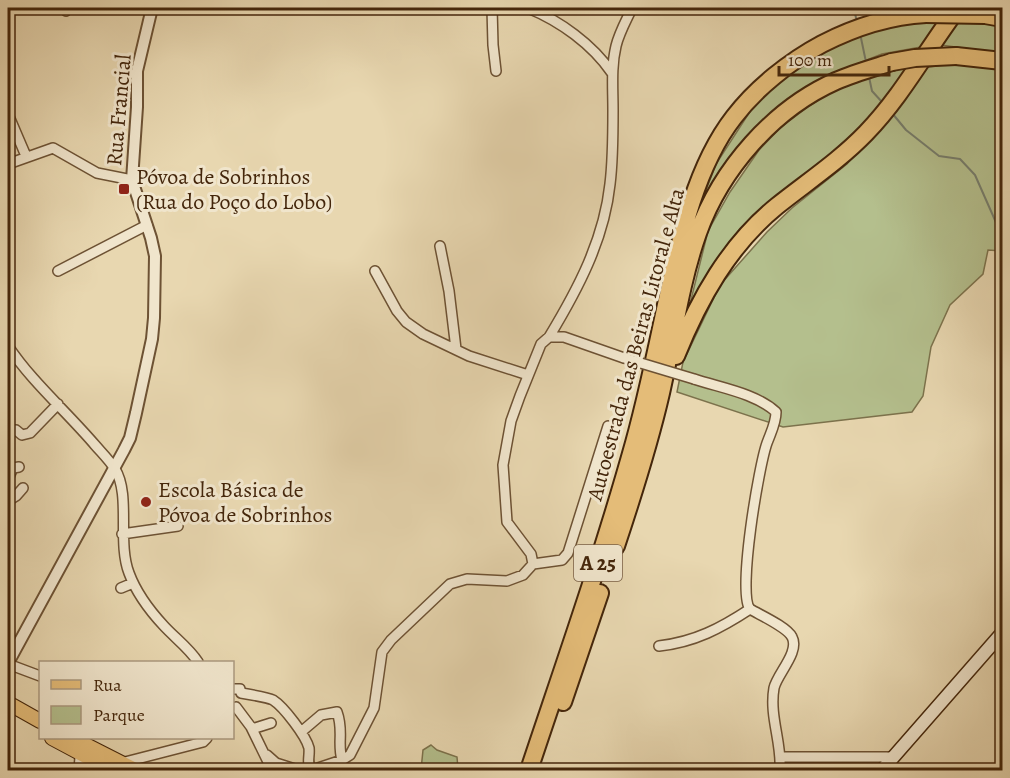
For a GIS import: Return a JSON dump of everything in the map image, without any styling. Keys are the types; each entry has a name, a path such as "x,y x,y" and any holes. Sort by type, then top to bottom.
{"highway":[{"path":"873,22 900,8"},
{"path":"662,390 700,303 721,266 746,235 776,207 833,163 867,132 894,99 958,8"},
{"name":"Autoestrada das Beiras Litoral e Alta","path":"529,771 610,529 637,433 687,213 711,154 734,117 785,67 834,38 873,22 926,14 985,15 1002,18"},
{"name":"Autoestrada das Beiras Litoral e Alta","path":"540,771 640,475 698,233 718,190 764,131 786,111 809,95 834,82 892,62 915,58 956,57 1002,61"}],"main road":[{"path":"882,771 1002,633"},
{"path":"8,703 39,720"},
{"path":"8,713 39,730"},
{"path":"56,739 74,744 115,768 135,771"}],"street":[{"name":"Rua Francial","path":"132,180 137,71 152,8"},
{"path":"492,8 496,71"},
{"path":"528,8 547,15 574,35 602,58 612,73"},
{"path":"272,771 252,729 234,707 237,691 256,698 270,698 275,702 301,732 309,747 308,766 312,770 344,759 358,741 374,708 385,645 450,584 466,579 507,581 523,575 533,564 531,554 507,522 502,465 511,421 528,375 542,344 549,337 572,300 590,261 606,214 610,183 612,73 616,44 632,8"},
{"path":"8,114 26,156"},
{"path":"8,164 53,148 98,173 132,180 155,256 152,339 130,438 115,474 8,664 39,676"},
{"path":"58,271 147,225"},
{"path":"440,246 449,291 456,349"},
{"path":"375,272 397,311 406,322 423,334 469,356 528,375"},
{"path":"549,337 564,337 755,399 767,403 776,412 776,420 767,443 750,536 746,604 750,609 786,630 794,644 791,657 776,682 772,699 781,757 780,771"},
{"path":"8,346 21,367 58,404 115,474 123,502 122,534 126,561 133,583 163,626 194,660"},
{"path":"16,430 22,435 30,433 58,404"},
{"path":"533,564 562,560 568,553 608,426"},
{"path":"8,479 13,468 19,466"},
{"path":"8,501 22,488"},
{"path":"122,534 178,526"},
{"path":"121,588 133,583"},
{"path":"659,646 699,638 722,628 750,609"},
{"path":"301,732 321,715 338,712 341,723 339,751 344,759"},
{"path":"252,729 271,723"},
{"path":"96,771 115,768 203,742 206,739"},
{"path":"74,744 80,757 79,771"},
{"path":"265,753 276,763 298,771"},
{"path":"144,771 149,757"},
{"path":"781,757 894,757"}],"green space":[{"path":"942,18 921,47 882,54 839,71 797,95 762,126 688,244 716,164 749,113 785,73 869,28"},
{"path":"959,19 1002,23 1002,53 940,45"},
{"path":"947,64 994,66 1002,69 1002,251 988,250 983,274 950,305 931,347 923,396 912,412 783,427 677,392 683,362 720,285 767,232 792,208 847,164 924,68"},
{"path":"910,66 860,133 783,194 685,324 708,231 730,192 759,150 780,128 833,91 864,77"},
{"path":"431,745 437,750 457,757 460,770 421,770 423,750"}],"waterway":[{"path":"854,8 856,18"},
{"path":"861,38 866,62"},
{"path":"869,77 872,91 882,102"},
{"path":"892,113 906,130 939,156 960,159 975,175 1002,236"},
{"path":"1002,453 1000,465 1002,508"}],"place":[{"name":"Póvoa de Sobrinhos (Rua do Poço do Lobo)","path":"124,189"},
{"name":"Escola Básica de Póvoa de Sobrinhos","path":"146,502"}]}
